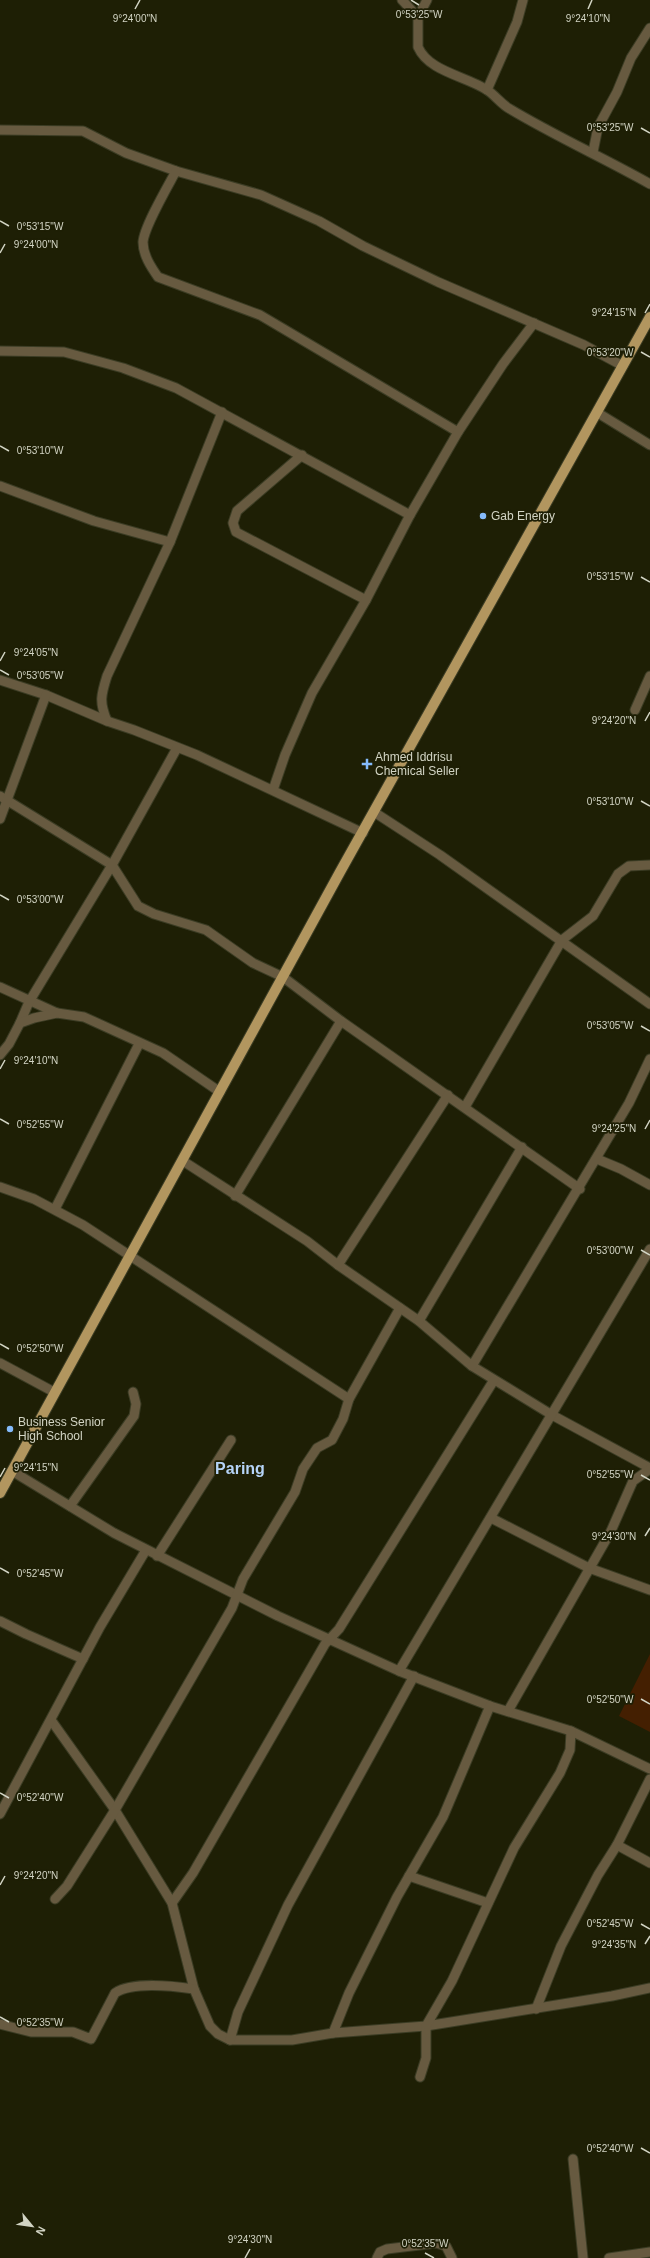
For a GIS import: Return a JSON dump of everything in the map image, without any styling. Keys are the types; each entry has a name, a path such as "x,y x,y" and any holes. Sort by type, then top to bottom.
{"main road":[{"path":"0,1493 54,1392 132,1256 283,976 374,812 598,414 623,366 647,330 650,317"}],"street":[{"path":"402,0 418,17"},
{"path":"427,0 418,17 418,47 420,51 447,72 487,90 509,109 593,152 650,184"},
{"path":"487,90 517,22 523,0"},
{"path":"593,152 598,127 617,92 631,58 650,28"},
{"path":"0,130 34,129 83,131 126,153 176,171 261,196 319,221 363,246 438,282 584,345 623,366"},
{"path":"176,171 156,208 143,242 148,262 158,277 260,315 458,432"},
{"path":"273,790 285,755 312,693 366,600 410,515 458,432 503,364 534,323"},
{"path":"0,351 64,352 123,368 176,388 302,455 410,515"},
{"path":"106,721 101,706 101,693 107,676 170,542 222,412"},
{"path":"598,414 650,445"},
{"path":"302,455 237,511 233,523 236,532 366,600"},
{"path":"0,486 94,520 170,542"},
{"path":"635,710 650,676"},
{"path":"0,680 46,695 106,721 134,730 197,755 363,833"},
{"path":"0,819 4,798 46,695"},
{"path":"0,1055 9,1044 29,1002 112,865 177,748"},
{"path":"4,798 112,865 138,906 154,914 206,930 253,962 283,976 340,1020 448,1094 580,1189"},
{"path":"374,812 440,855 562,940 650,1004"},
{"path":"465,1107 562,940 593,916 618,874 628,866 650,865"},
{"path":"0,987 29,1002 57,1013 84,1017 139,1044 163,1053 220,1092"},
{"path":"20,1023 57,1013"},
{"path":"235,1196 340,1020"},
{"path":"55,1210 139,1044"},
{"path":"472,1366 580,1189 629,1103 650,1059"},
{"path":"338,1265 448,1094"},
{"path":"419,1321 522,1147"},
{"path":"597,1159 621,1169 650,1185"},
{"path":"183,1161 235,1196 307,1241 338,1265 419,1321 472,1366 552,1415 650,1469 633,1481 610,1531 508,1710"},
{"path":"0,1187 34,1198 83,1225 349,1399"},
{"path":"399,1671 650,1249"},
{"path":"55,1899 67,1886 115,1810 232,1608 243,1579 295,1492 304,1469 317,1448 332,1440 343,1420 349,1399 400,1308"},
{"path":"0,1363 54,1392"},
{"path":"172,1903 193,1872 257,1759 330,1639 339,1629 494,1380"},
{"path":"70,1506 134,1416 136,1404 133,1392"},
{"path":"157,1556 231,1440"},
{"path":"12,1472 146,1550 236,1596 399,1671 490,1706 508,1710 571,1731 650,1768"},
{"path":"491,1518 589,1568 650,1590"},
{"path":"0,1814 83,1659 146,1550"},
{"path":"0,1621 83,1659"},
{"path":"230,2040 238,2012 288,1905 414,1676"},
{"path":"333,2033 349,1993 409,1876 443,1817 490,1706"},
{"path":"51,1720 115,1810 172,1903 194,1990 210,2026 218,2034 230,2040 292,2040 333,2033 426,2026 536,2009 650,1988"},
{"path":"420,2077 426,2058 426,2026 452,1981 514,1848 560,1773 570,1750 571,1731"},
{"path":"536,2009 561,1946 598,1875 617,1846 650,1779"},
{"path":"617,1846 650,1863"},
{"path":"409,1876 488,1903"},
{"path":"0,2024 31,2032 73,2032 91,2039 114,1993 120,1989 129,1987 173,1986 194,1990"},
{"path":"573,2159 583,2258"},
{"path":"377,2258 380,2252 387,2249 436,2243 446,2246 452,2258"},
{"path":"609,2258 650,2252"}],"shaded area":[{"path":"650,1654 650,1732 619,1716"}],"place":[{"name":"Gab Energy","path":"483,516"},
{"name":"Ahmed Iddrisu Chemical Seller","path":"367,764"},
{"name":"Business Senior High School","path":"10,1429"}],"district":[{"name":"Paring","path":"240,1468"}]}
